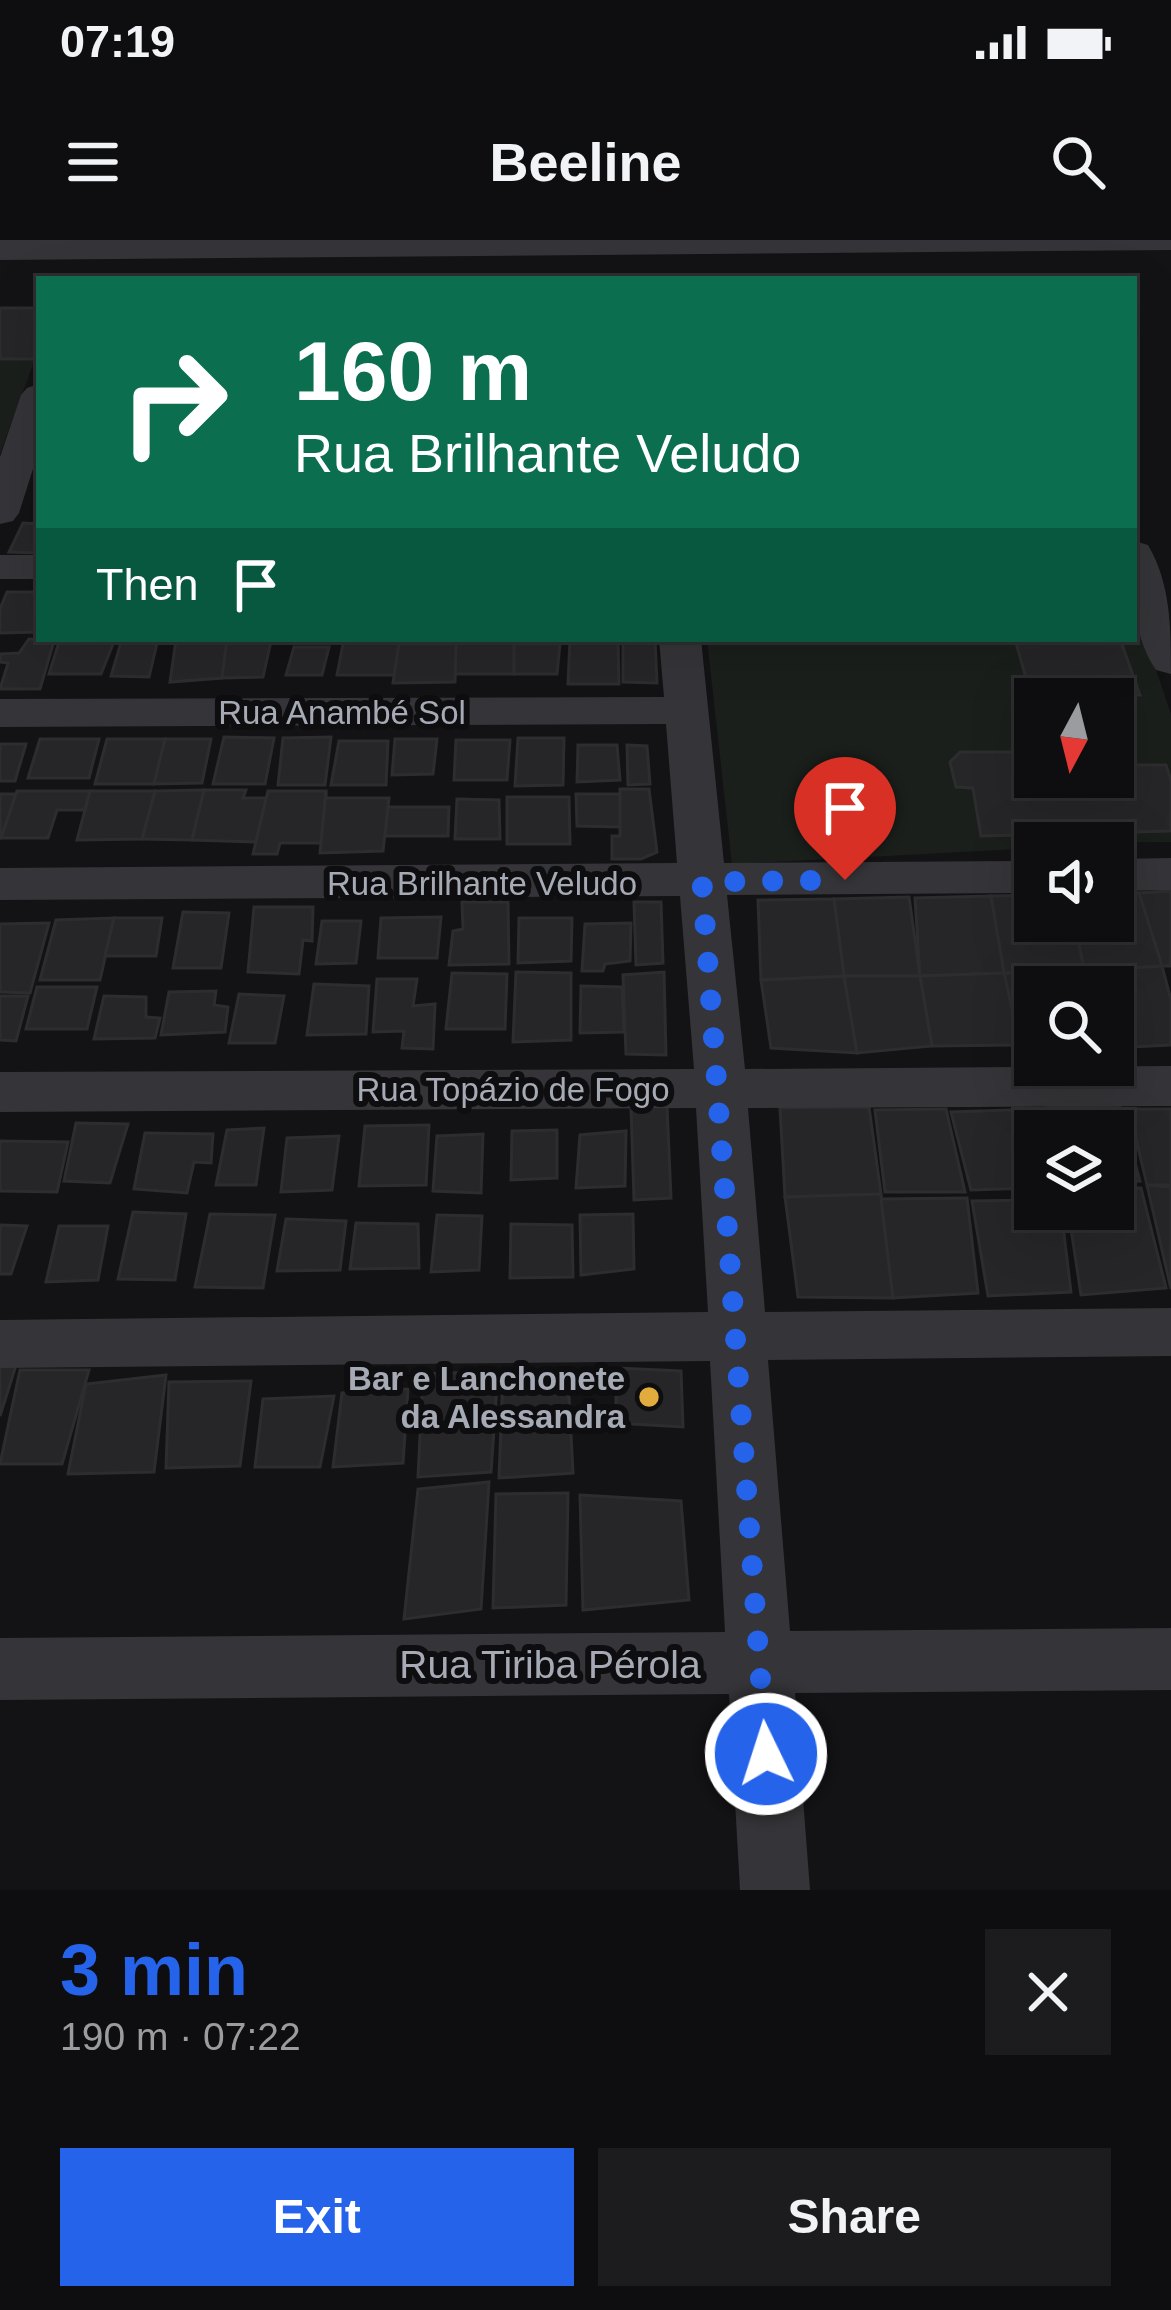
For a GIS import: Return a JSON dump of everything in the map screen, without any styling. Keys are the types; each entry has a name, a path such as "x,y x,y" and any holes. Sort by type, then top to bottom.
{"street":[{"path":"1026,241 1038,276"},
{"path":"0,250 85,257 650,256 841,243 1171,241"},
{"path":"0,513 36,404"},
{"path":"1144,559 1171,661"},
{"path":"0,567 36,566"},
{"path":"680,642 721,1087 775,1890"},
{"name":"Rua Anambé Sol","path":"0,713 684,710"},
{"path":"1134,875 1171,874"},
{"name":"Rua Brilhante Veludo","path":"0,884 1014,877"},
{"name":"Rua Topázio de Fogo","path":"0,1093 1171,1086"},
{"path":"0,1344 1171,1332"},
{"name":"Rua Tiriba Pérola","path":"0,1669 1171,1659"}],"shaded area":[{"path":"0,359 35,359 0,454"},
{"path":"1137,614 1171,714 1171,842 1134,842 1134,822 1014,822 1014,849 732,864 707,642 1137,642"}],"building":[{"path":"0,308 36,308 35,359 0,359"},
{"path":"23,523 36,524 36,553 9,552"},
{"path":"7,592 36,592 36,632 0,633 0,609"},
{"path":"29,639 54,642 40,689 0,689 8,663 0,662 0,654 19,653"},
{"path":"59,642 114,642 101,674 49,674"},
{"path":"121,642 157,642 149,677 111,676"},
{"path":"176,642 227,642 222,678 170,682"},
{"path":"227,642 271,642 263,677 222,678"},
{"path":"343,642 400,642 394,675 337,675"},
{"path":"457,642 514,642 514,674 454,674"},
{"path":"570,642 618,642 619,684 568,684"},
{"path":"623,642 655,642 657,683 623,682"},
{"path":"1016,642 1121,642 1134,678 1026,678"},
{"path":"399,644 456,644 455,682 393,683"},
{"path":"514,644 560,644 557,674 514,674"},
{"path":"294,647 329,647 322,675 286,675"},
{"path":"224,737 274,738 265,784 213,784"},
{"path":"331,737 325,785 278,785 283,738"},
{"path":"518,738 564,738 563,785 515,786"},
{"path":"40,739 99,739 89,778 28,778"},
{"path":"107,739 165,739 154,784 95,784"},
{"path":"165,739 211,739 202,783 154,784"},
{"path":"395,739 437,739 433,774 392,775"},
{"path":"456,740 510,740 507,780 454,780"},
{"path":"339,741 388,741 386,785 331,785"},
{"path":"0,744 26,744 15,781 0,781"},
{"path":"578,745 617,745 620,780 577,782"},
{"path":"627,745 647,746 650,784 628,785"},
{"path":"960,752 1014,752 1014,798 1134,798 1134,765 1166,765 1171,780 1171,831 1134,832 1134,822 1014,822 1014,835 981,836 973,788 956,787 950,762"},
{"path":"620,789 649,789 657,852 641,859 612,859 612,836 620,836"},
{"path":"204,790 192,840 142,839 155,791"},
{"path":"204,790 246,790 243,798 266,798 256,842 192,840"},
{"path":"17,791 90,791 85,810 57,810 48,838 1,838"},
{"path":"90,791 155,791 142,839 77,840"},
{"path":"268,791 326,791 321,843 280,843 277,854 253,854"},
{"path":"326,791 326,798 389,798 383,851 320,853"},
{"path":"0,794 16,794 1,838 0,838"},
{"path":"576,794 620,794 620,827 577,826"},
{"path":"507,797 569,797 570,844 507,844"},
{"path":"457,799 499,800 500,839 455,839"},
{"path":"388,807 449,807 448,836 385,836"},
{"path":"1171,891 1171,966 1162,966 1139,893"},
{"path":"1134,893 1139,893 1162,966 1083,966 1079,942 1134,942"},
{"path":"1014,895 1014,942 1079,942 1083,966 1014,966 1014,973 1004,973 991,896"},
{"path":"991,896 1004,973 920,976 915,898"},
{"path":"909,897 920,976 844,976 834,899"},
{"path":"834,899 844,976 761,980 758,900"},
{"path":"462,902 508,902 509,964 449,965 453,931 463,929"},
{"path":"634,902 661,902 663,963 636,965"},
{"path":"254,907 313,907 312,941 303,940 299,974 248,972"},
{"path":"183,912 229,913 221,968 173,968"},
{"path":"441,917 437,958 378,958 381,918"},
{"path":"114,918 100,980 40,980 56,920"},
{"path":"114,918 162,918 156,956 105,956"},
{"path":"519,918 572,918 571,961 518,963"},
{"path":"322,921 361,921 356,963 316,964"},
{"path":"49,923 30,993 0,992 0,924"},
{"path":"631,923 630,961 605,964 603,971 582,971 585,924"},
{"path":"1162,966 1171,1000 1171,1045 1134,1047 1134,968"},
{"path":"516,972 571,973 571,1040 513,1042"},
{"path":"664,972 666,1055 626,1054 623,975"},
{"path":"452,973 507,974 505,1029 446,1029"},
{"path":"1004,973 1014,973 1014,1018"},
{"path":"1004,973 1014,1018 1014,1045 932,1046 920,976"},
{"path":"844,976 857,1053 771,1048 761,980"},
{"path":"844,976 920,976 932,1046 857,1053"},
{"path":"377,979 417,979 413,1006 435,1004 433,1049 402,1048 404,1031 373,1032"},
{"path":"314,984 369,986 366,1034 307,1035"},
{"path":"581,986 622,987 624,1032 580,1033"},
{"path":"37,987 97,987 87,1029 26,1029"},
{"path":"216,991 214,1005 228,1007 225,1032 161,1035 169,992"},
{"path":"239,994 284,996 275,1043 229,1043"},
{"path":"0,996 28,996 16,1041 0,1040"},
{"path":"104,996 146,997 146,1017 160,1018 155,1038 94,1039"},
{"path":"1119,1105 1120,1110 1046,1110"},
{"path":"667,1106 671,1198 634,1200 631,1107"},
{"path":"869,1107 881,1194 785,1197 780,1108"},
{"path":"946,1109 965,1192 885,1192 875,1110"},
{"path":"1041,1109 1014,1110 1014,1189 971,1190 951,1112"},
{"path":"1171,1109 1171,1185 1147,1185 1134,1110 1129,1110"},
{"path":"76,1123 128,1124 110,1183 64,1181"},
{"path":"429,1125 426,1185 359,1186 365,1126"},
{"path":"264,1128 256,1185 216,1185 227,1130"},
{"path":"557,1130 557,1178 511,1180 512,1131"},
{"path":"626,1131 625,1186 576,1188 580,1135"},
{"path":"145,1133 213,1134 211,1163 194,1162 187,1193 134,1189"},
{"path":"483,1134 481,1193 433,1191 437,1136"},
{"path":"339,1136 332,1190 281,1192 287,1138"},
{"path":"0,1141 68,1142 57,1192 0,1191"},
{"path":"1147,1185 1171,1187 1171,1289"},
{"path":"1134,1188 1141,1188 1166,1288 1081,1295 1071,1230 1134,1230"},
{"path":"881,1194 893,1298 798,1297 785,1197"},
{"path":"967,1198 978,1293 893,1298 881,1199"},
{"path":"1014,1200 1014,1230 1064,1230 1071,1292 988,1296 972,1201"},
{"path":"133,1212 186,1214 175,1280 118,1279"},
{"path":"210,1214 275,1215 263,1288 195,1287"},
{"path":"633,1214 634,1269 581,1275 580,1215"},
{"path":"437,1215 482,1216 479,1270 431,1272"},
{"path":"286,1219 346,1221 340,1270 277,1271"},
{"path":"356,1223 418,1224 419,1268 350,1269"},
{"path":"511,1224 572,1225 573,1277 510,1278"},
{"path":"0,1225 27,1226 11,1274 0,1274"},
{"path":"59,1226 108,1226 98,1280 46,1282"},
{"path":"0,1362 17,1362 0,1416"},
{"name":"Bar e Lanchonete da Alessandra","path":"616,1368 681,1371 683,1427 616,1423"},
{"path":"20,1370 89,1370 62,1464 0,1464"},
{"path":"498,1371 491,1472 418,1477 423,1374"},
{"path":"166,1375 154,1472 68,1474 86,1384"},
{"path":"503,1376 568,1377 573,1473 499,1478"},
{"path":"251,1381 240,1466 166,1468 169,1382"},
{"path":"408,1389 403,1463 333,1467 342,1393"},
{"path":"334,1396 320,1467 255,1467 263,1399"},
{"path":"489,1482 481,1609 404,1619 418,1489"},
{"path":"568,1493 566,1605 493,1608 496,1494"},
{"path":"580,1495 681,1501 689,1600 583,1610"}],"place":[{"name":"Bar e Lanchonete da Alessandra","path":"649,1397"}],"route":[{"path":"766,1754 721,1087 702,882 845,880"}]}
